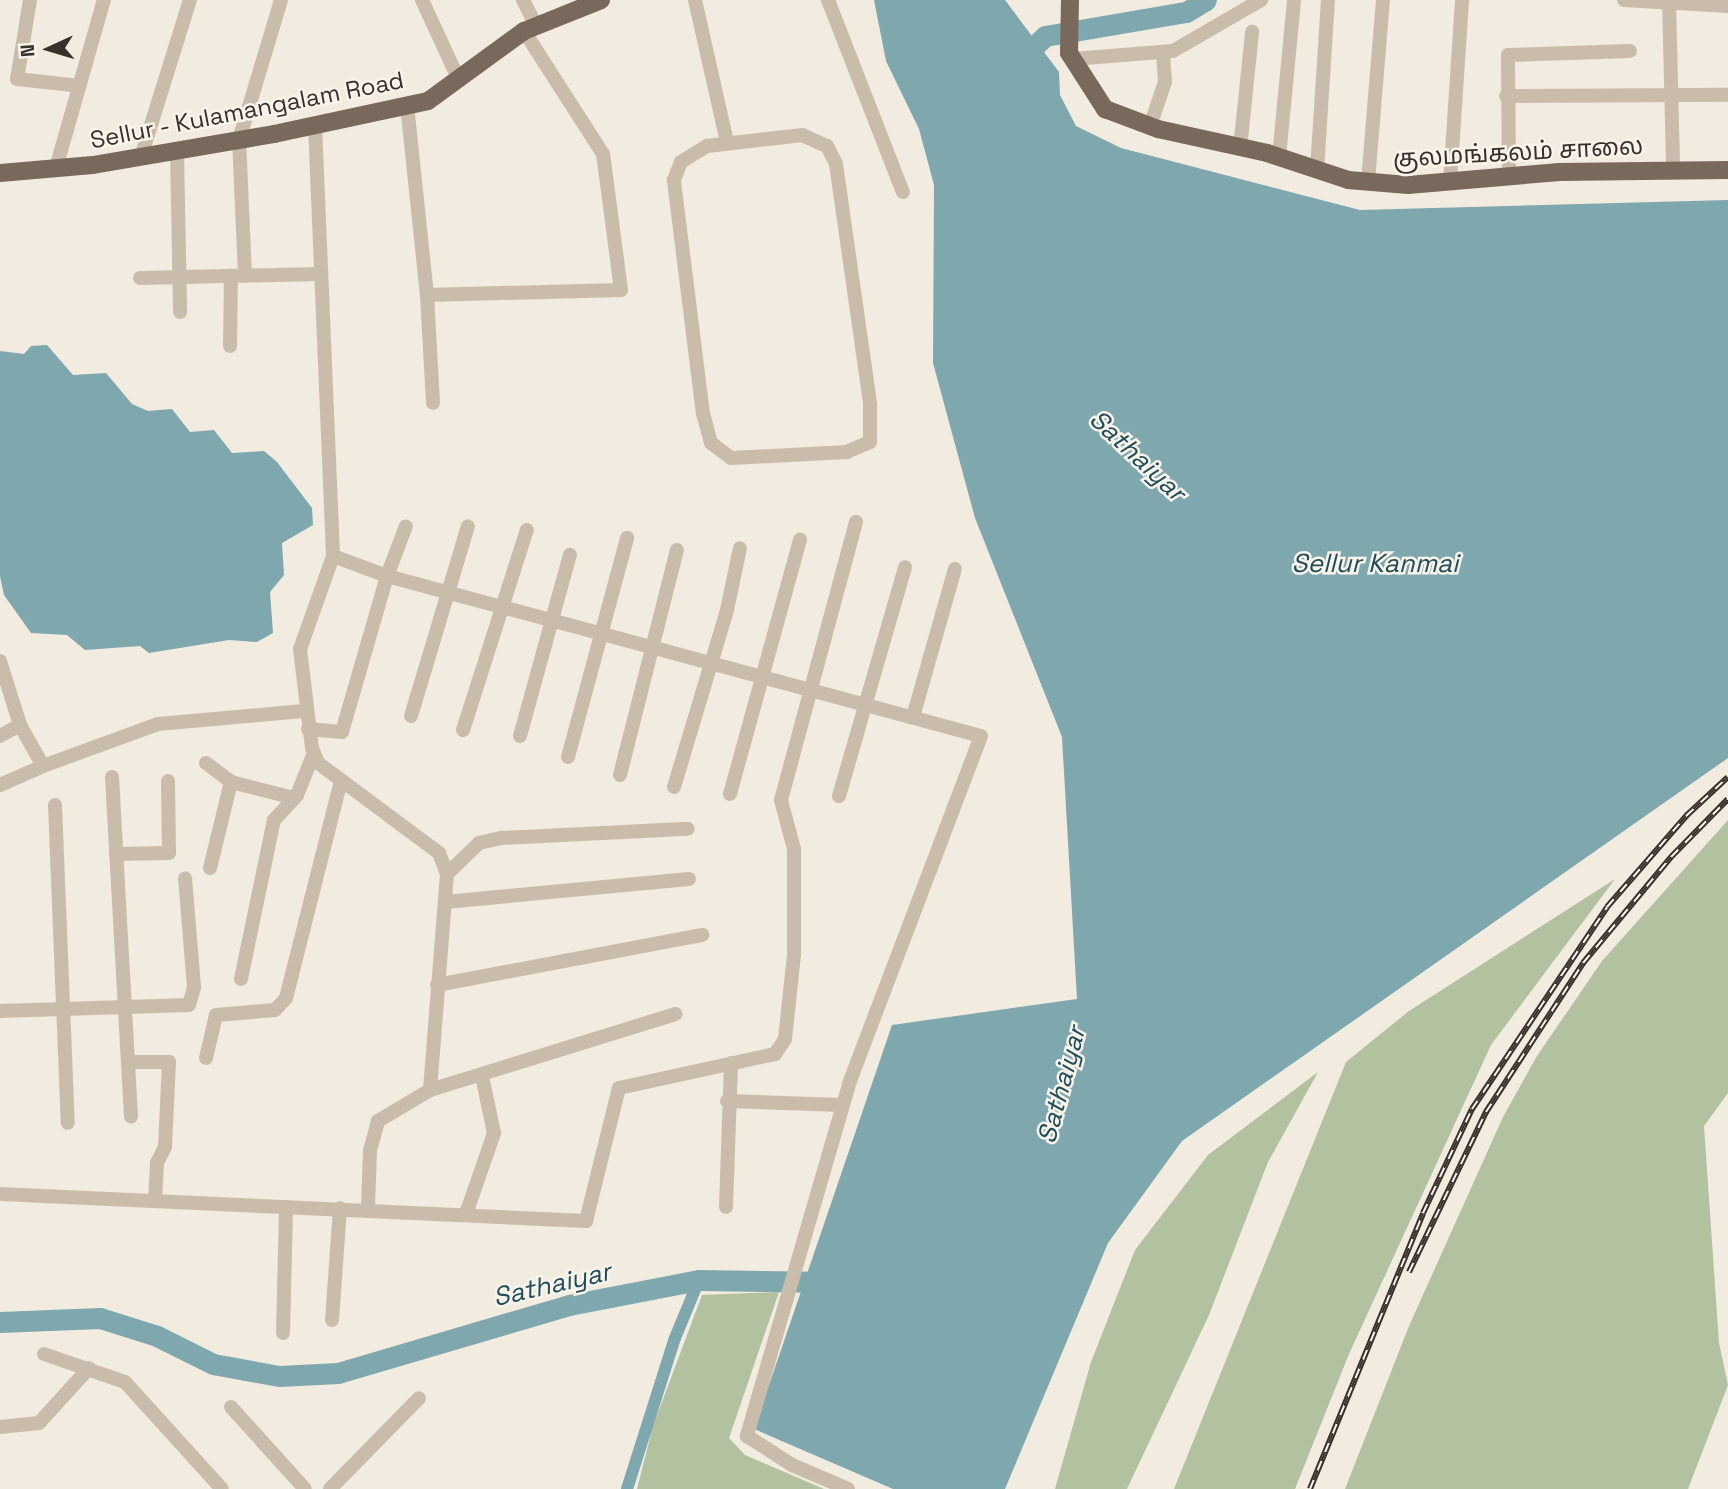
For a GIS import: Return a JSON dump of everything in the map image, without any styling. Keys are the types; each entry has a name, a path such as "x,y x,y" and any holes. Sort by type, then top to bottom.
{"main road":[{"name":"Sellur - Kulamangalam Road","path":"0,173 177,151 428,101 530,29 601,0"},
{"name":"குலமங்கலம் சாலை","path":"1070,0 1067,23 1071,56 1105,109 1150,126 1279,157 1317,170 1368,182 1450,182 1509,176 1672,169 1728,170"}],"street":[{"path":"30,0 17,79 80,86"},
{"path":"56,168 104,0"},
{"path":"141,157 190,0"},
{"path":"230,346 238,276 239,140 281,0"},
{"path":"422,0 458,78"},
{"path":"427,295 621,290 603,154 530,29 523,0"},
{"path":"695,0 727,142"},
{"path":"828,0 903,192"},
{"path":"1071,56 1163,53 1198,41 1261,0"},
{"path":"1279,157 1294,0"},
{"path":"1317,170 1328,0"},
{"path":"1368,182 1383,0"},
{"path":"1450,182 1462,0"},
{"path":"1624,0 1728,6"},
{"path":"1669,1 1672,169"},
{"path":"1240,149 1252,32"},
{"path":"1509,176 1506,96 1511,54 1630,51"},
{"path":"1150,126 1165,82 1163,53"},
{"path":"1506,96 1728,94"},
{"path":"407,106 427,295 433,403"},
{"path":"315,125 333,556 300,649 305,711 314,753 341,781 439,853 447,874 430,1090"},
{"path":"802,135 827,146 836,164 873,427 861,450 732,458 711,443 682,278 674,180 681,162 693,153 727,142 802,135"},
{"path":"177,151 180,312"},
{"path":"140,278 320,274"},
{"path":"0,1194 286,1207 368,1207 586,1221 619,1088 775,1054 785,1039 794,955 794,867 793,835 782,814 810,687 856,522"},
{"path":"308,729 342,732 387,576 406,526"},
{"path":"411,716 468,526"},
{"path":"463,730 527,530"},
{"path":"568,757 627,538"},
{"path":"730,794 765,675 800,539"},
{"path":"674,787 740,548"},
{"path":"620,775 677,550"},
{"path":"520,736 570,555"},
{"path":"333,556 387,576 711,660 981,736 842,1105 747,1436 792,1465 848,1489"},
{"path":"839,796 905,567"},
{"path":"913,717 955,569"},
{"path":"0,661 20,726 43,766"},
{"path":"0,785 43,766 158,724 305,711"},
{"path":"0,736 20,726"},
{"path":"241,979 274,820 294,798 314,753"},
{"path":"206,763 231,782 294,798"},
{"path":"112,777 131,1116"},
{"path":"116,854 169,853 168,781"},
{"path":"206,1058 216,1015 275,1010 286,998 341,781"},
{"path":"210,868 231,782"},
{"path":"55,804 68,1123"},
{"path":"447,874 479,843 501,838 688,829"},
{"path":"0,1011 181,1008 194,1000 185,878"},
{"path":"445,902 689,879"},
{"path":"437,985 702,935"},
{"path":"368,1207 370,1150 378,1121 430,1090 675,1014"},
{"path":"128,1062 169,1062 165,1147 157,1163 155,1199"},
{"path":"726,1207 727,1101 731,1063"},
{"path":"466,1214 494,1133 482,1076"},
{"path":"727,1101 842,1105"},
{"path":"283,1333 286,1207"},
{"path":"332,1320 340,1208"},
{"path":"44,1354 125,1382 222,1489"},
{"path":"0,1427 39,1423 89,1368"},
{"path":"330,1489 419,1398"},
{"path":"231,1407 305,1489"}],"green space":[{"path":"1728,820 1728,1093 1704,1126 1719,1343 1728,1385 1688,1489 1345,1489 1409,1326 1503,1117 1537,1056 1602,961"},
{"path":"1615,879 1491,1045 1349,1354 1295,1489 1174,1489 1346,1062 1409,1011"},
{"path":"1318,1072 1268,1162 1209,1315 1127,1489 1055,1489 1091,1362 1135,1250 1208,1155"},
{"path":"779,1292 729,1438 745,1455 824,1489 637,1489 653,1426 702,1295"}],"water":[{"name":"Sellur Kanmai","path":"874,0 1005,0 1059,72 1060,95 1076,126 1121,148 1360,210 1728,200 1728,758 1182,1141 1108,1243 1005,1489 893,1489 754,1429 892,1025 1077,999 1062,737 975,518 933,363 934,185 919,129 886,61"},
{"path":"47,345 73,375 106,373 132,404 148,411 172,409 190,432 214,430 232,453 264,451 277,462 312,508 313,525 282,543 284,575 270,592 273,633 257,642 229,640 149,653 140,646 85,650 67,635 31,633 4,595 0,576 0,351 24,354 31,346"}],"waterway":[{"name":"Sathaiyar","path":"1016,64 1045,36 1186,12 1206,0"},
{"path":"627,1489 675,1338 699,1280"},
{"name":"Sathaiyar","path":"0,1322 100,1318 157,1336 213,1364 279,1376 338,1373 569,1305 699,1280 832,1282"}],"railway":[{"path":"1310,1489 1423,1213 1472,1109 1607,907 1686,816 1728,777"},
{"path":"1409,1272 1486,1112 1583,963 1671,857 1728,799"}]}
